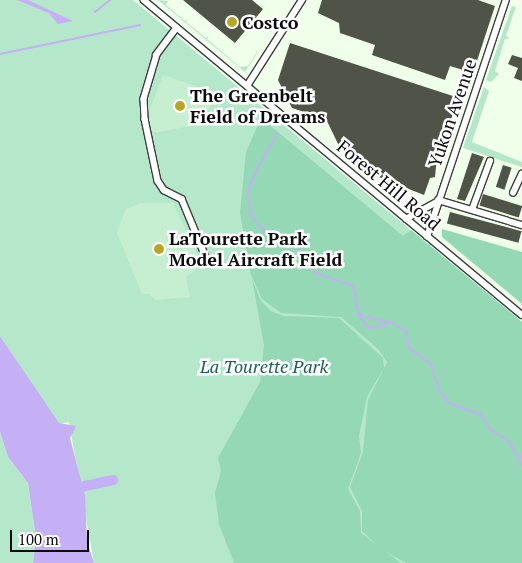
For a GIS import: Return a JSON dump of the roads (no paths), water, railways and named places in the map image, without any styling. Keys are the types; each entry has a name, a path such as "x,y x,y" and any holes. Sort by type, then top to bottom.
{"street":[{"name":"Forest Hill Road","path":"144,0 522,316"},
{"path":"247,86 302,0"},
{"name":"Yukon Avenue","path":"428,237 438,200 506,0"},
{"path":"177,28 157,55 144,99 145,119 158,181 182,199 206,257"},
{"path":"472,210 490,161"},
{"path":"513,193 522,174"},
{"path":"406,219 438,200 522,225"}],"waterway":[{"path":"95,12 110,0"},
{"path":"0,54 140,25"},
{"path":"277,133 251,181 248,195 252,218 264,231 285,239 287,247 295,246 314,272 353,286 359,315 396,324 406,332 409,348 431,364 439,391 449,403 480,414 491,430 509,441 522,465"},
{"path":"359,316 369,328 387,324"},
{"path":"71,489 113,480"}],"place":[{"name":"Costco","path":"232,22"},
{"name":"The Greenbelt Field of Dreams","path":"180,106"},
{"name":"LaTourette Park Model Aircraft Field","path":"159,249"}],"park label":[{"name":"La Tourette Park","path":"264,366"}]}
